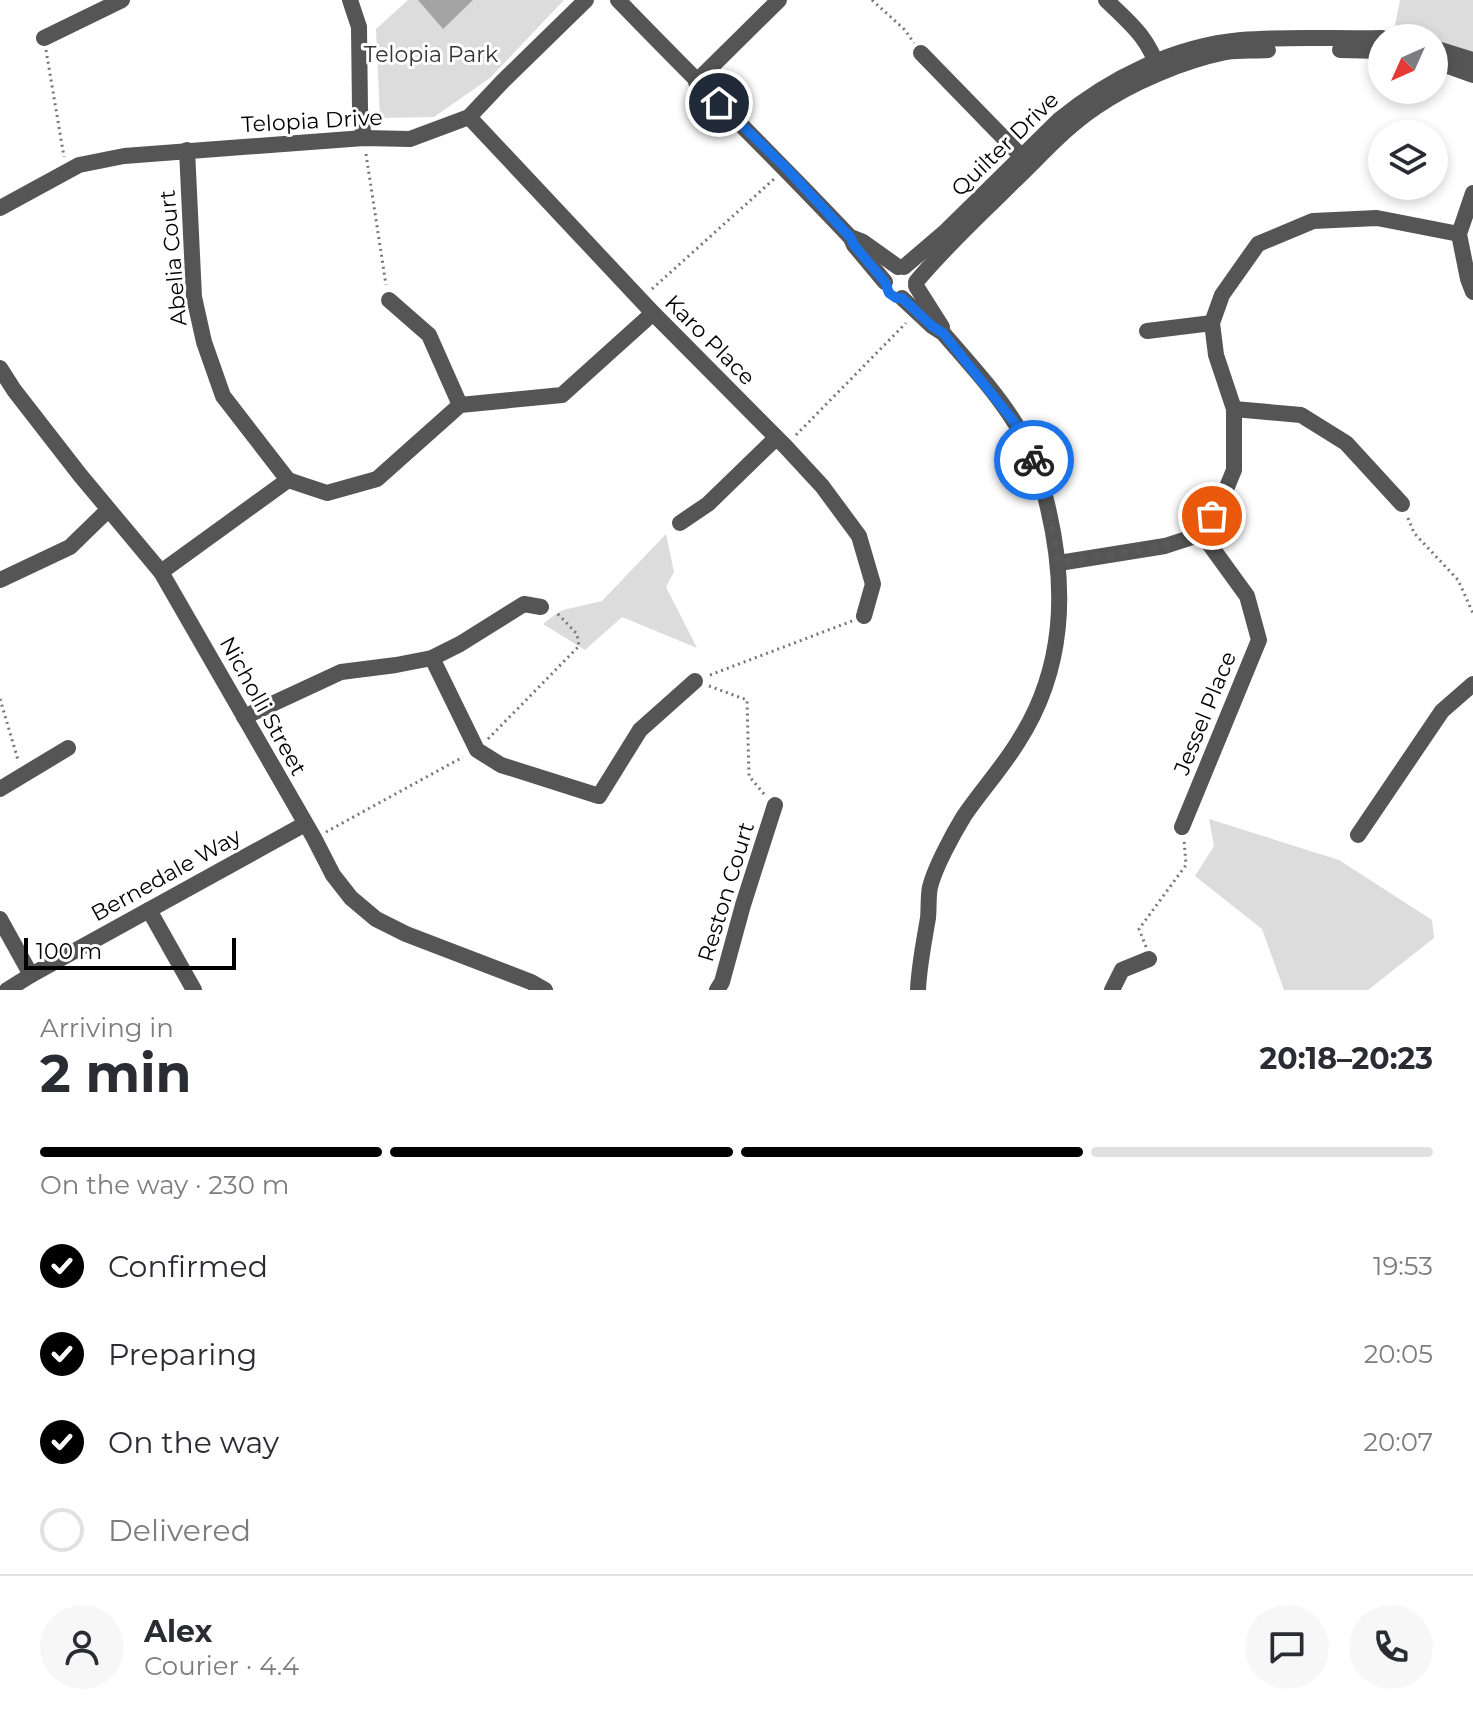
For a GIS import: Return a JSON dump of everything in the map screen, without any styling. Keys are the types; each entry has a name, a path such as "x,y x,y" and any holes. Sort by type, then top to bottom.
{"street":[{"path":"44,38 122,0"},
{"path":"350,0 359,27 360,109 364,138"},
{"name":"Telopia Drive","path":"0,208 79,165 124,156 364,138 410,139 469,117 586,0"},
{"path":"618,0 696,82 786,168 851,238 885,282 887,291 902,298 943,333 1015,423 1043,484 1059,563 1060,614 1051,664 1042,693 1019,741 964,817 930,888 918,990"},
{"path":"696,82 779,0"},
{"path":"1106,0 1137,29 1158,67"},
{"name":"Quilter Drive","path":"901,267 1095,107 1158,67 1214,44 1242,40 1368,38"},
{"name":"Quilter Drive","path":"1158,67 1227,52 1368,51"},
{"path":"1448,52 1473,60"},
{"path":"921,53 1026,161"},
{"path":"1448,66 1473,75"},
{"name":"Karo Place","path":"469,117 653,313 822,486 859,536 873,584 864,616"},
{"name":"Abelia Court","path":"187,150 194,297 204,342 223,396 288,480"},
{"name":"Quilter Drive","path":"916,284 1026,161"},
{"path":"1473,193 1459,234 1473,292"},
{"path":"1059,563 1165,546 1202,534 1234,470 1234,409 1216,355 1212,323 1222,295 1258,244 1313,221 1377,218 1459,234"},
{"path":"851,238 913,272 916,284 940,322 943,333"},
{"path":"885,282 889,272 901,267"},
{"path":"902,298 910,296 916,284"},
{"path":"389,300 429,335 460,405"},
{"path":"161,572 288,480 327,493 377,479 460,405 562,395 653,313"},
{"path":"1147,331 1212,323"},
{"name":"Nicholli Street","path":"0,368 108,510 161,572 333,875 351,898 376,919 406,934 545,990"},
{"path":"1234,409 1301,415 1346,443 1402,504"},
{"path":"680,523 708,504 781,442"},
{"path":"0,580 70,547 108,510"},
{"name":"Jessel Place","path":"1182,827 1259,640 1247,596 1202,534"},
{"path":"244,717 341,672 432,658 524,604 541,607"},
{"path":"432,658 477,750 501,765 599,796 640,730 695,681"},
{"path":"1358,835 1442,711 1473,684"},
{"path":"0,789 68,748"},
{"name":"Reston Court","path":"717,990 775,805"},
{"name":"Bernedale Way","path":"7,990 149,910 310,831"},
{"path":"149,910 194,990"},
{"path":"0,919 31,975"},
{"path":"1112,990 1122,970 1149,959"}],"path":[{"path":"872,0 905,30 921,53"},
{"path":"44,38 67,173"},
{"path":"364,138 389,300"},
{"path":"641,300 786,168"},
{"path":"781,442 917,312"},
{"path":"1402,504 1414,533 1458,580 1473,613"},
{"path":"310,831 477,750 579,646 577,634 557,613 541,607"},
{"path":"695,681 864,616"},
{"path":"695,681 747,700 749,776 775,805"},
{"path":"0,699 22,775"},
{"path":"1149,959 1139,929 1186,865 1182,827"}],"green space":[{"name":"Telopia Park","path":"408,0 564,0 490,78 434,117 380,118 376,29"},
{"path":"1400,0 1473,0 1473,57 1448,47 1448,24 1395,24"},
{"path":"666,534 674,572 666,587 697,648 622,617 585,650 543,624 563,610 602,601"},
{"path":"1209,819 1339,860 1432,920 1434,938 1368,990 1284,990 1262,929 1195,876 1214,846"}],"shaded area":[{"path":"418,0 473,0 443,29"}],"way so far":[{"path":"1034,460 1043,484 1059,563 1165,546 1202,534 1212,516"}],"route":[{"path":"719,103 786,168 851,238 885,282 889,293 902,298 943,333 1015,423 1034,460"}]}
